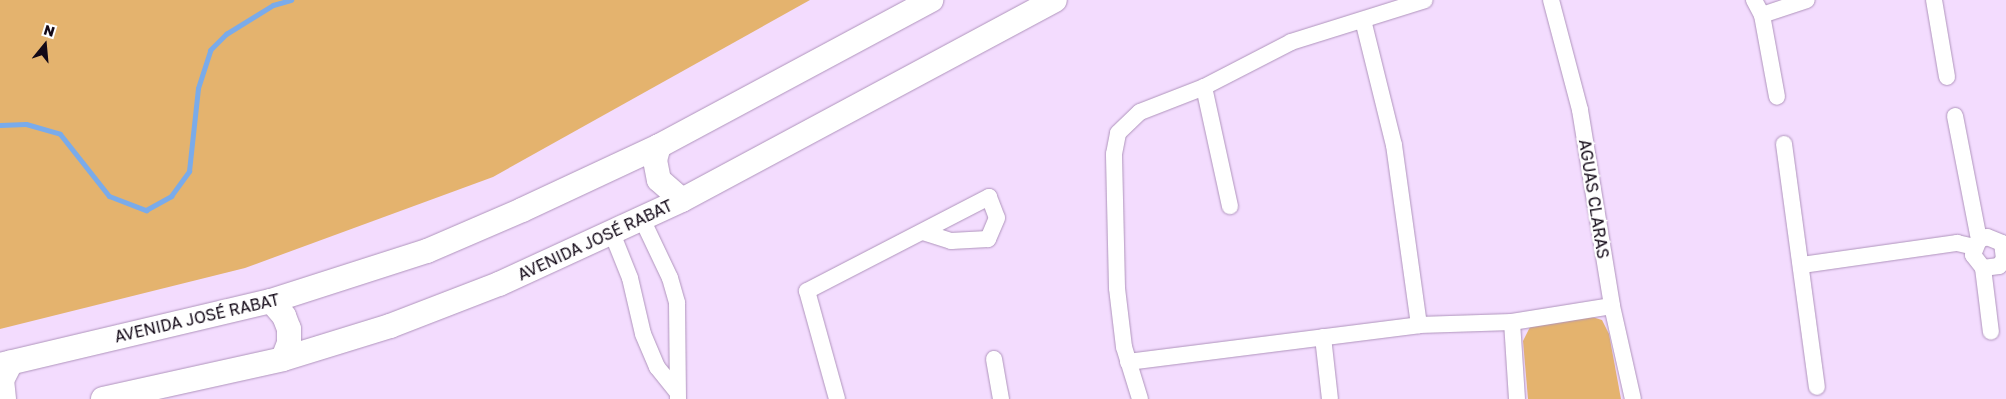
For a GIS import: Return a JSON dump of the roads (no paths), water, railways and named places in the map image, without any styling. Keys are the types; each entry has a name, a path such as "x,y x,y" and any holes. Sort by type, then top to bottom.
{"street":[{"name":"AVENIDA JOSÉ RABAT","path":"5,363 271,301 427,251 659,146 931,0"},
{"name":"AVENIDA JOSÉ RABAT","path":"102,399 175,391 283,359 450,304 682,200 1055,0"},
{"path":"1140,399 1124,348 1117,288 1114,142 1125,123 1140,112 1204,87 1291,42 1425,0"},
{"name":"AGUAS CLARAS","path":"1551,0 1580,110 1612,306 1633,399"},
{"path":"1754,0 1762,15 1777,97"},
{"path":"1762,15 1807,0"},
{"path":"1934,0 1947,77"},
{"path":"1362,20 1394,145 1419,325"},
{"path":"1204,87 1230,206"},
{"path":"1802,265 1957,243 1977,244 1995,238 2005,251 2005,260 1991,269 1983,268 1976,263 1977,244 1955,116"},
{"path":"1784,144 1802,265 1816,387"},
{"path":"659,146 655,160 659,180 682,200"},
{"path":"642,219 670,278 677,303 678,395"},
{"path":"837,399 807,291 923,232"},
{"path":"612,233 630,278 643,334 657,366 678,395"},
{"path":"1983,268 1991,332"},
{"path":"271,301 284,316 290,329 289,343 283,359"},
{"path":"1128,362 1419,325 1512,322 1612,306"},
{"path":"1512,322 1518,399"},
{"path":"1323,337 1330,399"},
{"path":"994,359 1001,399"},
{"path":"4,399 2,380 5,363"}],"waterway":[{"path":"0,125 26,124 60,134 109,196 146,210 171,196 189,171 198,88 210,50 226,34 273,5 291,0"}]}
